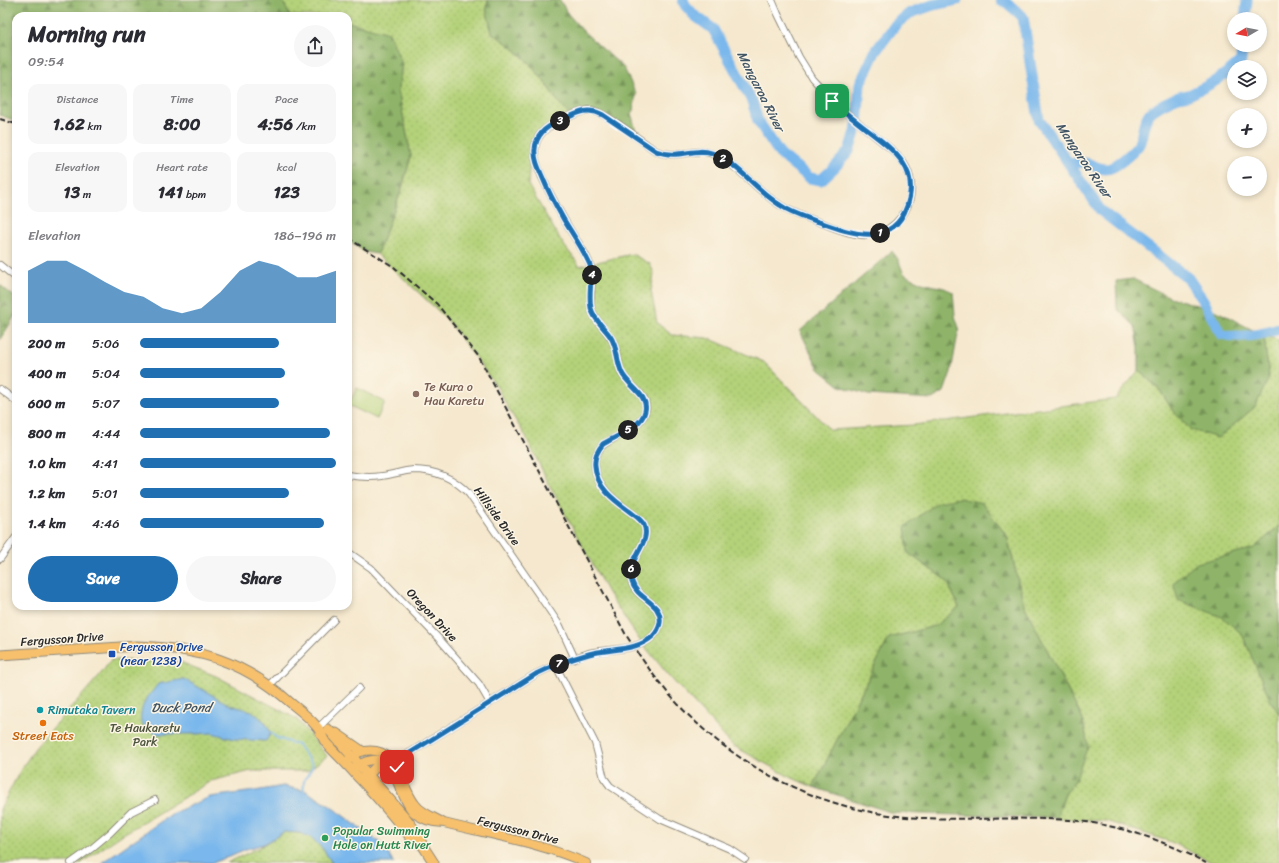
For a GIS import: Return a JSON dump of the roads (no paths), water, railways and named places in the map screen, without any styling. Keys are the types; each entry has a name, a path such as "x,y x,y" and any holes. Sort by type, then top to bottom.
{"highway":[{"name":"Fergusson Drive","path":"0,655 136,646 172,648 201,654 234,664 270,685 318,728 324,741 345,763 355,767"},
{"path":"318,728 328,729 340,735 362,751"},
{"path":"328,729 352,756 355,767 413,840 423,846"},
{"path":"369,774 377,766 390,764"},
{"path":"355,767 369,774 406,818 418,834 423,846 434,863"}],"main road":[{"path":"345,763 352,756 362,751 374,751 384,754 390,764"},
{"path":"355,767 364,762 377,759 390,764"},
{"name":"Fergusson Drive","path":"390,764 403,796 414,812 428,821 434,823 444,823 568,855 586,863"}],"street":[{"path":"390,764 536,674 574,659 597,652 627,648 641,643 652,637 656,633 659,626 660,619 656,608 634,589 631,576 631,568 634,560 645,539 645,527 641,520 607,493 598,478 595,464 598,451 603,444 630,429 641,420 645,413 646,405 642,396 625,378 610,336 594,316 591,306 592,274 590,265 554,202 535,155 538,138 544,130 553,124 586,110 595,111 656,151 664,154 672,155 704,152 712,154 728,162 772,200 787,210 856,234 869,235 885,231 895,224 907,206 911,187 907,169 901,159 887,145 832,101 805,68 772,0"},
{"path":"0,266 12,275"},
{"path":"0,389 12,398"},
{"name":"Hillside Drive","path":"352,475 374,477 408,471 420,471 436,474 457,483 468,494 550,610 560,626 574,659"},
{"path":"0,559 12,542"},
{"name":"Oregon Drive","path":"352,555 371,568 441,641 479,684 490,703"},
{"path":"270,685 334,620"},
{"path":"556,666 595,743 604,778 607,783 656,816 730,849 745,859"},
{"path":"318,728 359,688"},
{"path":"71,863 110,833 130,812 155,800"}],"water":[{"name":"Duck Pond","path":"184,679 230,705 252,711 265,722 271,733 266,741 234,739 212,733 159,734 151,731 141,723 141,711 143,706 158,684"},
{"path":"283,786 306,791 330,806 383,845 394,863 332,863 323,849 312,838 300,833 284,832 264,844 246,849 213,863 101,863 173,813 210,797"}],"waterway":[{"name":"Mangaroa River","path":"683,0 685,5 694,15 713,29 752,101 758,121 780,154 810,178 821,180 849,151 857,126 860,84 875,52 896,24 910,13 933,5 957,0"},
{"name":"Mangaroa River","path":"1001,0 1006,2 1023,17 1039,120 1101,211 1188,278 1203,300 1221,334 1250,336 1279,329"},
{"path":"1246,12 1247,0"},
{"path":"1070,165 1083,163 1098,168 1108,169 1120,163 1140,142 1145,120 1151,112 1173,99 1189,95 1212,83 1241,61 1242,52"},
{"path":"271,733 277,738 298,745 313,765 305,780 304,792"}],"railway":[{"path":"0,119 12,123"},
{"path":"352,241 394,267 437,304 479,357 626,635 649,669 675,701 700,726 727,748 757,768 788,785 821,798 854,808 889,815 924,818 1051,819 1087,822 1140,834 1174,847 1206,863"}],"place":[{"name":"Te Kura o Hau Karetu","path":"416,394"},
{"name":"Fergusson Drive (near 1238)","path":"112,654"},
{"name":"Rimutaka Tavern","path":"40,710"},
{"name":"Street Eats","path":"43,723"},
{"name":"Popular Swimming Hole on Hutt River","path":"325,838"}],"park label":[{"name":"Te Haukaretu Park","path":"145,735"}]}
